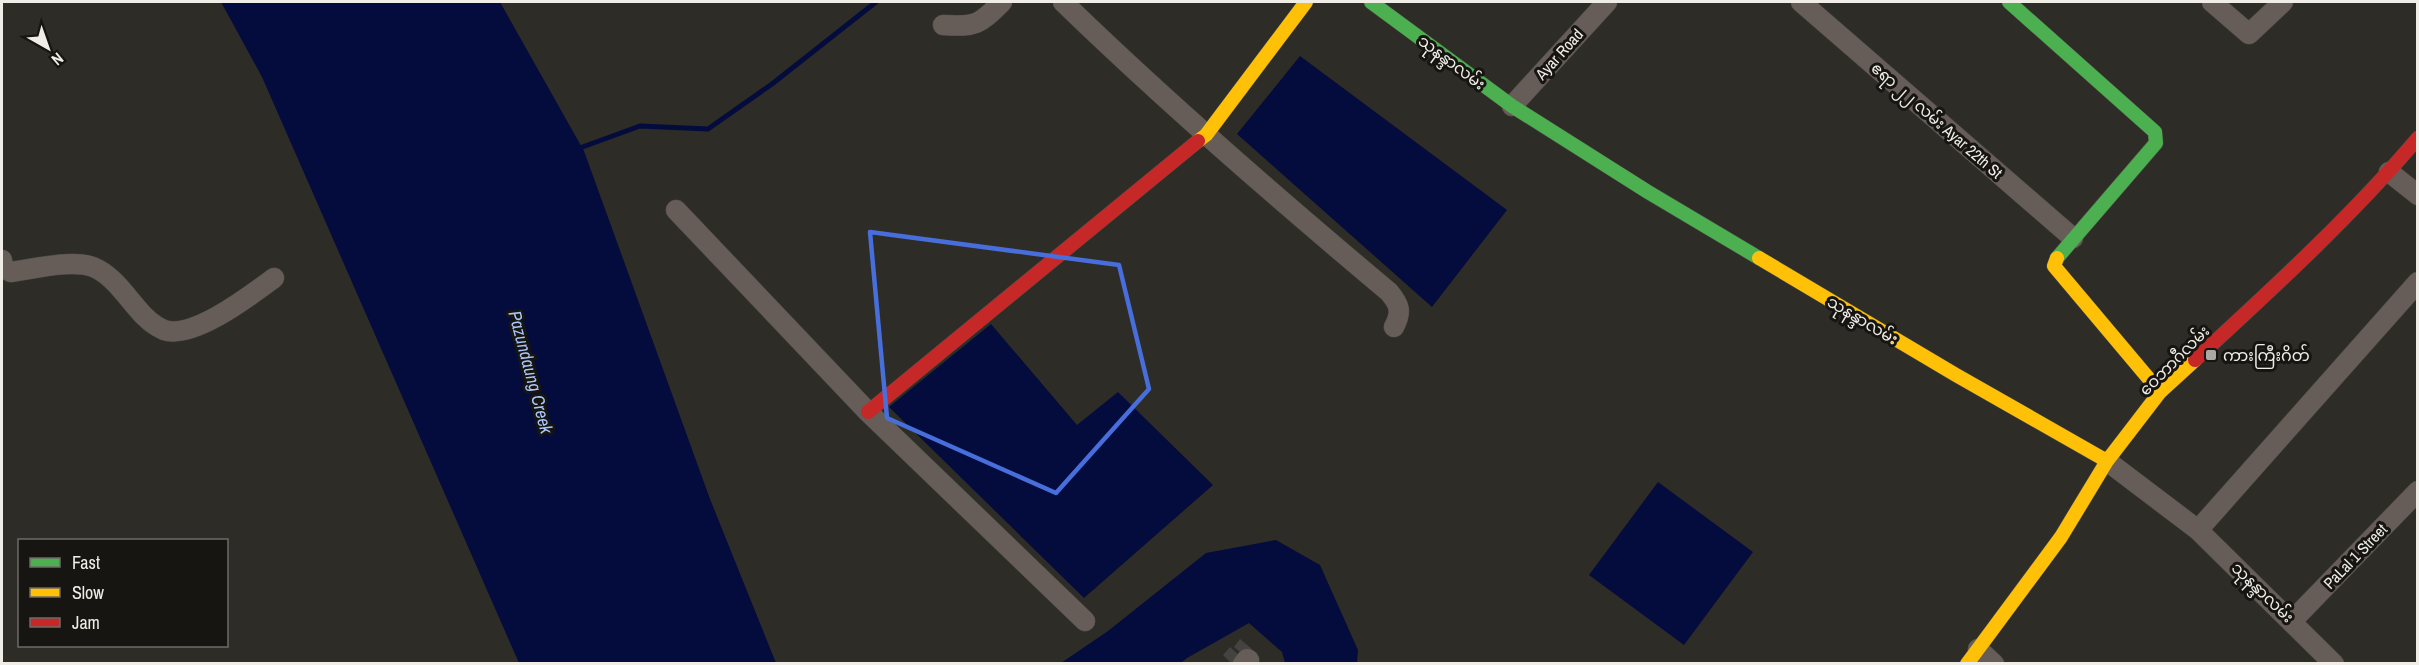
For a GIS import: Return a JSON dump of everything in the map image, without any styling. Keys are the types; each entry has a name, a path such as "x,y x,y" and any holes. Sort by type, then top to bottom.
{"main road":[{"path":"868,412 1206,135 1306,2"},
{"name":"သုနန္ဒာလမ်း","path":"1371,2 1512,106 1658,198 1956,375 2108,461"},
{"path":"2009,2 2155,132 2156,143 2073,238 2056,259 2054,266 2160,392"},
{"name":"ဝေဘာဂီလမ်း","path":"1973,656 2061,537 2108,461 2160,392 2277,285 2389,172 2418,138"}],"street":[{"path":"943,25 968,27 987,18 1002,2"},
{"path":"1063,2 1206,135 1389,292 1398,303 1400,315 1395,327"},
{"name":"Ayar Road","path":"1512,106 1607,2"},
{"name":"ဧရာ ၂၂ လမ်း Ayar 22th St","path":"1801,2 2073,238"},
{"path":"2212,2 2248,34 2283,2"},
{"path":"2389,172 2418,195"},
{"path":"676,210 868,412 1085,621"},
{"path":"2,260 3,268 11,272 73,264 91,266 102,272 118,287 148,321 165,330 177,331 201,324 229,310 274,278"},
{"path":"2198,530 2418,282"},
{"name":"သုနန္ဒာလမ်း","path":"2108,461 2198,530 2334,663"},
{"name":"PaLal 1 Street","path":"2292,621 2418,491"},
{"path":"1973,656 1994,663"}],"highlighted area":[{"path":"870,232 1119,265 1149,389 1056,493 887,418"}],"water":[{"name":"Pazundaung Creek","path":"221,2 500,2 584,151 710,499 776,663 519,663 262,77"},
{"path":"1300,56 1507,210 1432,307 1237,134"},
{"path":"991,324 1077,425 1118,392 1213,485 1084,598 889,407"},
{"path":"1658,482 1753,552 1684,645 1589,575"},
{"path":"1276,540 1320,565 1358,650 1357,663 1285,663 1282,652 1249,623 1181,663 1061,663 1108,631 1206,553"}],"building":[{"path":"1240,639 1252,649 1246,657 1234,647"},
{"path":"1230,647 1242,658 1237,664 1232,664 1223,655"}],"waterway":[{"path":"577,149 640,126 708,129 772,84 876,2"}],"traffic: fast":[{"path":"1371,2 1512,106 1648,192 1759,258"},
{"path":"2009,2 2155,132 2156,143 2057,258"}],"traffic: slow":[{"path":"1198,141 1206,135 1306,2"},
{"path":"1759,258 2107,461"},
{"path":"2057,258 2054,266 2160,392"},
{"path":"1967,664 2061,537 2107,461 2160,392 2195,360"}],"traffic: jam":[{"path":"2195,360 2338,225 2418,138"},
{"path":"868,412 1198,141"}],"place":[{"name":"ကားကြီးဂိတ်","path":"2211,355"}]}
